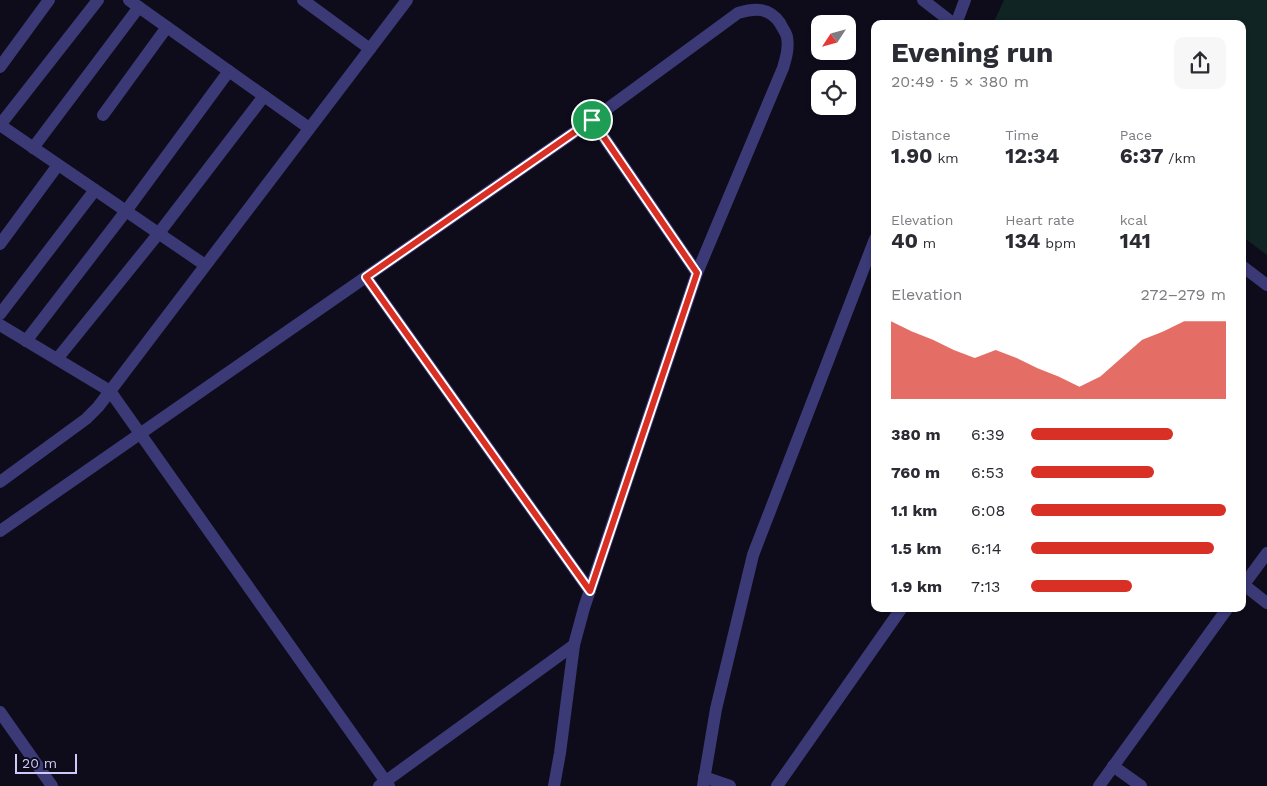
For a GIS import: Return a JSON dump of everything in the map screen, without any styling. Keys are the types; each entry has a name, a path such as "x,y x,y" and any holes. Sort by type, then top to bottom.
{"street":[{"path":"0,67 49,0"},
{"path":"98,0 0,125 205,265"},
{"path":"303,0 370,49"},
{"path":"0,482 98,408 406,0"},
{"path":"923,0 950,20"},
{"path":"957,20 965,0"},
{"path":"33,148 134,4 309,128"},
{"path":"0,531 592,120 738,13 752,9 774,15 787,35 788,50 783,68 697,273 584,608 574,645 554,786"},
{"path":"103,116 167,27"},
{"path":"26,341 126,211 229,71"},
{"path":"57,359 264,96"},
{"path":"592,120 697,273"},
{"path":"0,244 58,165"},
{"path":"0,314 95,190"},
{"path":"730,786 704,782 716,709 753,555 871,249"},
{"path":"1246,269 1267,284"},
{"path":"366,277 590,591"},
{"path":"0,325 110,391 384,784 574,645"},
{"path":"1246,582 1267,553"},
{"path":"1246,588 1267,603"},
{"path":"777,786 899,612"},
{"path":"1099,786 1225,612"},
{"path":"0,712 52,786"},
{"path":"1113,766 1141,786"}],"green space":[{"path":"1004,0 1267,0 1267,255 1246,239 1246,20 995,20"}],"route":[{"path":"592,120 697,273 590,591 366,277 592,120"}]}
